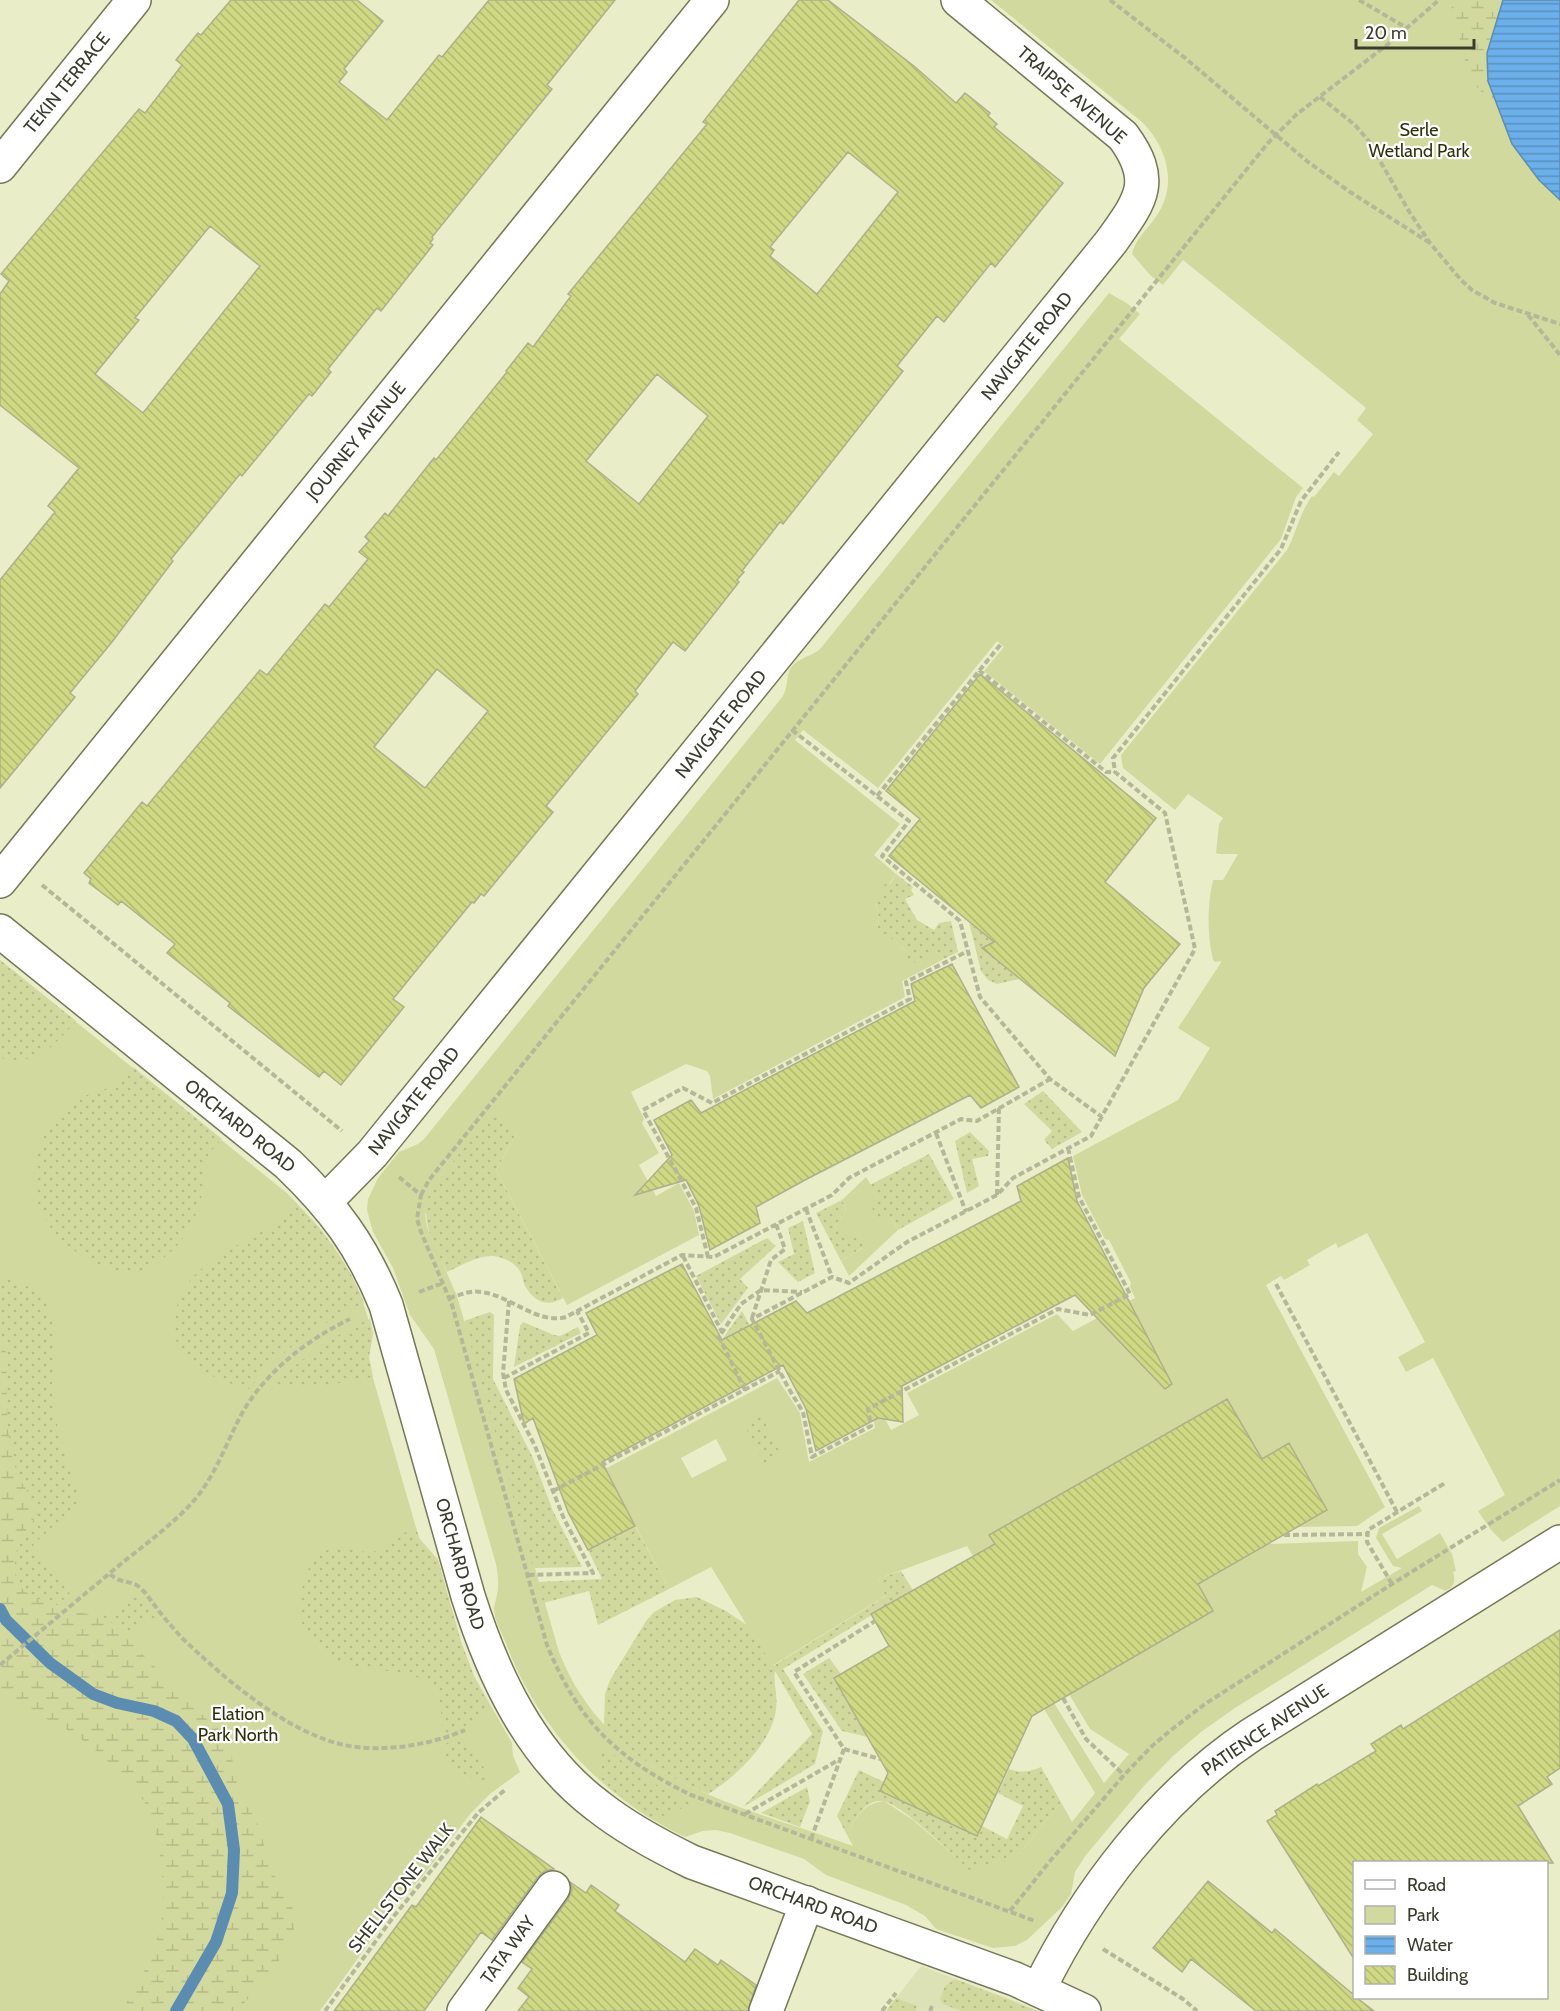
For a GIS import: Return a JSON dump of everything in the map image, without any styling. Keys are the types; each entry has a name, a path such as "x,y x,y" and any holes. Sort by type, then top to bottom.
{"street":[{"name":"TEKIN TERRACE","path":"0,166 134,0"},
{"name":"JOURNEY AVENUE","path":"7,872 712,0"},
{"name":"TRAIPSE AVENUE","path":"958,0 1101,116 1123,136 1137,154 1143,172 1141,191 1133,211 1111,242"},
{"name":"NAVIGATE ROAD","path":"326,1202 372,1154 1111,242"},
{"name":"ORCHARD ROAD","path":"0,931 288,1164 326,1202 357,1245 386,1305 479,1631 512,1704 531,1734 570,1782 596,1805 623,1824 692,1862 1039,1989 1084,2011"},
{"name":"PATIENCE AVENUE","path":"1039,1989 1068,1934 1088,1903 1160,1813 1194,1778 1222,1755 1560,1542"},
{"name":"TATA WAY","path":"464,2011 553,1888"},
{"path":"766,2011 807,1903"}],"path":[{"path":"1110,0 1185,58 1275,136 1350,192 1430,243"},
{"path":"1359,0 1407,28"},
{"path":"1197,2011 1183,1999 1112,1953 1068,1934 691,1795 634,1762 598,1730 580,1709 559,1675 547,1645 449,1298 417,1219 421,1195 429,1180 1246,169 1297,114 1407,28 1439,0"},
{"path":"1320,96 1356,125 1368,140 1430,243 1449,267 1472,290 1495,303 1560,324"},
{"path":"1527,314 1560,355"},
{"path":"1115,772 1113,758 1281,549 1304,496 1339,452"},
{"path":"877,796 1001,644"},
{"path":"752,1319 832,1277 849,1283 907,1242 997,1195 1012,1178 1091,1136 1195,949 1165,813 1115,772 1106,772 979,670"},
{"path":"792,730 909,821 882,856 960,921 980,997 1050,1079 1102,1117"},
{"path":"7,872 372,1154 421,1195"},
{"path":"708,1257 696,1208 643,1110 683,1088 712,1103 910,999 906,982 968,951"},
{"path":"449,1298 479,1291 548,1318 557,1319 577,1311 682,1256 714,1257 832,1195 849,1178 961,1119 977,1121 1050,1079"},
{"path":"997,1195 999,1108"},
{"path":"936,1133 966,1212"},
{"path":"776,1224 785,1249 771,1260 752,1319 803,1412 812,1457 871,1426 868,1409 1058,1309 1090,1315 1130,1294 1079,1197 1068,1148"},
{"path":"806,1209 832,1277"},
{"path":"682,1256 722,1333"},
{"path":"1276,1284 1397,1512"},
{"path":"745,1390 719,1337 741,1304 761,1290 802,1292"},
{"path":"509,1301 504,1378 506,1390 535,1446 564,1519 593,1573 527,1575"},
{"path":"0,1665 171,1524 203,1490 239,1419 259,1389 279,1368 325,1331 386,1305"},
{"path":"504,1378 589,1333 577,1311"},
{"path":"553,1491 780,1371"},
{"path":"1392,1584 1368,1542 1368,1530 1445,1484"},
{"path":"1284,1535 1368,1534"},
{"path":"110,1574 118,1581 137,1585 170,1626 198,1653 248,1694 274,1713 312,1734 344,1745 395,1747 436,1741 465,1730"},
{"path":"874,1621 794,1672 844,1749 880,1759"},
{"path":"1063,1698 1086,1739 1124,1775"},
{"path":"811,1839 844,1749"},
{"path":"744,1814 840,1759"},
{"name":"SHELLSTONE WALK","path":"325,2011 394,1916 478,1813 506,1789"},
{"path":"882,2011 896,1993"}],"shaded area":[{"path":"921,1966 1015,2001 1038,2011 886,2011"}],"green space":[{"name":"Serle Wetland Park","path":"991,0 1560,0 1560,1506 1503,1542 1491,1530 1478,1511 1505,1495 1433,1358 1406,1372 1398,1357 1425,1342 1367,1233 1338,1248 1336,1243 1307,1260 1310,1265 1284,1280 1281,1276 1266,1285 1385,1507 1357,1526 1298,1527 1327,1510 1289,1443 1262,1459 1227,1399 990,1535 1003,1558 981,1569 967,1546 878,1579 887,1595 772,1666 711,1567 669,1589 605,1469 777,1378 800,1413 809,1462 875,1428 872,1411 879,1408 891,1430 919,1415 907,1393 1057,1314 1073,1331 1135,1298 1130,1287 1131,1283 1109,1240 1105,1239 1082,1195 1073,1156 1178,1100 1210,1048 1178,1028 1222,961 1213,960 1211,950 1208,920 1211,890 1213,880 1223,880 1238,854 1216,853 1219,824 1223,818 1188,794 1175,810 1123,768 1121,755 1287,550 1312,496 1314,497 1334,472 1339,476 1373,434 1357,420 1366,408 1183,260 1163,285 1150,275 1132,254 1136,243 1154,220 1163,203 1168,179 1167,166 1158,143 1142,122","holes":["716,1439 727,1460 692,1478 681,1458"]},
{"path":"1448,0 1540,0 1494,99 1483,93 1474,83 1468,70"},
{"path":"1109,293 1140,314 1119,339 1303,488 1296,497 1281,539 1100,764 984,671 1004,647 997,641 878,788 803,730 795,740 900,824 874,855 896,874 876,903 879,919 877,928 907,951 907,959 937,952 944,959 902,981 905,997 713,1099 710,1076 707,1071 686,1064 631,1092 644,1119 642,1123 659,1153 639,1165 656,1196 679,1183 694,1211 699,1235 567,1305 496,1170 517,1132 425,1214 427,1227 457,1296 559,1652 581,1696 610,1731 644,1759 681,1782 765,1816 853,1846 847,1835 857,1817 870,1805 884,1801 913,1820 971,1870 1021,1852 1061,1802 1072,1822 1095,1793 1044,1709 1054,1703 1104,1783 1129,1754 1090,1729 1069,1694 1213,1611 1198,1584 1269,1544 1358,1541 1358,1554 1367,1567 1361,1592 1402,1568 1393,1566 1376,1538 1379,1528 1419,1506 1422,1511 1382,1534 1397,1559 1440,1533 1452,1554 1456,1571 1453,1572 1454,1583 1451,1587 1446,1591 1432,1585 1235,1708 1201,1732 1173,1756 1143,1787 1086,1855 1075,1872 1071,1894 1062,1907 1027,1940 1015,1946 993,1948 936,1929 925,1916 906,1905 826,1875 804,1859 716,1830 703,1831 685,1837 627,1803 577,1758 536,1704 519,1674 498,1626 494,1609 498,1587 496,1564 434,1349 410,1315 393,1268 373,1232 367,1210 368,1199 378,1178 399,1152 424,1139 783,696 789,672 794,664 820,649"},
{"path":"896,874 913,887 911,890 914,895 905,899 917,920 934,930 939,923 951,921 958,952 944,959 937,952 909,965 907,951 879,931 876,903 885,884 890,884"},
{"path":"969,922 1001,948 996,960 1019,979 997,984 988,980 981,971"},
{"name":"Elation Park North","path":"0,960 288,1194 322,1231 349,1272 361,1297 373,1333 369,1357 371,1371 419,1538 438,1560 461,1642 474,1676 512,1743 513,1756 520,1772 490,1794 471,1813 422,1877 397,1904 320,2011 0,2011"},
{"path":"0,960 76,1021 52,1046 34,1057 13,1060 0,1058"},
{"path":"133,1067 222,1139 207,1158 200,1201 188,1231 175,1248 153,1266 129,1272 114,1270 85,1258 60,1238 42,1214 36,1197 34,1169 40,1143 58,1117 83,1097 105,1089 122,1079"},
{"path":"1043,1091 1082,1132 1052,1149 1044,1140 1052,1131 1024,1104"},
{"path":"494,1111 517,1132 496,1170 563,1298 558,1301 548,1303 534,1298 526,1287 518,1268 499,1257 480,1258 447,1272 429,1231 426,1210 432,1188"},
{"path":"970,1132 989,1151 988,1156 972,1159 979,1186 967,1193 955,1141"},
{"path":"929,1154 954,1199 898,1230 891,1218 875,1221 872,1206 879,1199 870,1185"},
{"path":"866,1177 898,1230 849,1276 841,1261 862,1248 834,1228 846,1209 842,1200"},
{"path":"842,1200 846,1209 834,1228 863,1242 863,1247 841,1261 816,1213"},
{"path":"297,1204 336,1250 352,1276 364,1303 302,1339 274,1362 249,1389 206,1373 188,1359 181,1350 174,1330 176,1310 188,1283 216,1257 267,1228"},
{"path":"803,1221 815,1273 798,1282 778,1262 794,1254 788,1228"},
{"path":"767,1238 776,1246 740,1279 748,1288 721,1324 696,1276"},
{"path":"0,1276 36,1291 44,1299 52,1322 54,1336 52,1391 55,1416 81,1500 33,1545 70,1594 57,1605 26,1592 15,1573 15,1562 22,1540 40,1511 20,1478 10,1448 7,1356 0,1332"},
{"path":"742,1311 773,1369 737,1365 723,1338"},
{"path":"490,1312 494,1315 493,1379 533,1458 553,1511 582,1567 533,1568 464,1321"},
{"path":"370,1319 373,1333 369,1357 373,1377 328,1385 270,1388 317,1349"},
{"path":"523,1322 554,1335 560,1336 578,1327 581,1333 514,1367 520,1326"},
{"path":"0,1332 4,1338 6,1355 7,1403 22,1483 40,1511 26,1530 27,1592 65,1608 110,1621 191,1704 213,1725 226,1733 232,1745 237,1784 259,1827 271,1869 293,1909 294,1929 286,1949 273,1971 237,2011 122,2011 152,1953 162,1919 163,1885 159,1849 151,1816 141,1797 95,1750 61,1726 14,1703 0,1689"},
{"path":"761,1415 781,1454 764,1463 744,1424"},
{"path":"635,1526 669,1589 598,1625 589,1591 543,1603 537,1582 602,1579 588,1550"},
{"path":"416,1527 419,1538 438,1560 461,1642 474,1676 489,1705 480,1716 468,1724 442,1734 439,1702 431,1684 409,1675 355,1666 333,1659 311,1640 302,1622 302,1590 309,1569 320,1554 334,1549 378,1551 388,1547 405,1532"},
{"path":"901,1571 913,1590 783,1669 823,1731 815,1764 743,1807 812,1734 775,1671 776,1708 774,1721 768,1733 741,1768 708,1794 652,1765 627,1747 604,1725 605,1694 610,1680 646,1621 654,1612 675,1600 697,1597 726,1611 747,1625 773,1666 886,1596 878,1579"},
{"path":"136,1591 157,1617 140,1623 124,1634 100,1615 112,1612"},
{"path":"829,1658 841,1674 868,1737 842,1731 803,1674"},
{"path":"463,1737 491,1778 483,1780 467,1777 453,1767 448,1760 442,1745"},
{"path":"602,1745 645,1777 692,1804 653,1820 602,1782"},
{"path":"1041,1767 1061,1802 1021,1852 971,1871 914,1820 890,1804 882,1801 875,1802 864,1808 847,1835 837,1816 859,1770 884,1782 881,1791 977,1836 982,1826 1007,1839 1023,1806 998,1793 1009,1769 1025,1771"},
{"path":"807,1787 810,1801 800,1827 761,1813"},
{"path":"955,1979 1038,2011 961,2011 943,2004 940,1999 945,1986"},
{"path":"896,1998 917,2006 915,2011 886,2011"}],"water":[{"path":"1503,0 1560,0 1560,200 1539,180 1512,144 1488,81 1487,53"}],"building":[{"path":"231,0 357,0 383,21 344,69 347,72 339,82 387,120 439,55 442,57 489,0 615,0 547,85 552,89 432,237 430,243 433,245 381,311 377,308 328,369 331,372 312,396 309,394 171,559 173,561 112,642 70,693 75,697 0,788 0,580 55,512 48,506 79,468 0,405 0,294 9,281 1,274 139,109 145,113 182,65 176,60 198,33 201,35","holes":["210,226 260,266 143,413 95,374 139,320 135,318"]},
{"path":"799,0 828,0 914,66 956,103 965,93 990,113 988,116 997,124 994,127 1063,183 995,267 991,263 944,322 937,316 897,366 903,371 783,524 780,522 742,571 744,572 737,580 739,582 685,651 673,642 635,691 638,694 546,806 553,812 484,896 481,894 474,903 472,902 393,999 404,1007 341,1085 324,1071 319,1077 228,1006 230,1003 167,953 175,944 121,901 118,905 89,883 91,879 84,873 142,802 147,806 260,670 267,675 325,604 329,607 368,559 359,552 369,541 365,537 385,513 388,516 434,458 436,460 528,343 533,347 571,296 568,294 707,124 703,122","holes":["848,152 898,192 817,294 770,256 774,250 770,247","657,374 708,416 639,504 586,461","437,669 488,711 425,788 374,747"]},
{"path":"980,674 1156,818 1105,882 1180,944 1144,988 1115,1056 982,948 994,942 889,856 920,819 886,791"},
{"path":"952,964 1019,1087 981,1108 970,1095 805,1180 756,1207 760,1223 710,1250 699,1206 686,1180 635,1195 672,1155 654,1120 691,1100 701,1113 915,1001 911,984"},
{"path":"1068,1158 1077,1201 1172,1384 1165,1389 1075,1295 902,1386 903,1422 878,1418 816,1451 806,1409 783,1365 602,1462 635,1526 588,1550 568,1512 533,1418 524,1424 514,1379 597,1335 586,1313 682,1264 722,1340 796,1301 807,1313 1021,1201 1017,1186"},
{"path":"1227,1399 1262,1459 1289,1443 1327,1510 1198,1584 1213,1611 1032,1716 977,1836 880,1791 888,1773 834,1678 889,1646 871,1614 995,1544 989,1535"},
{"path":"1560,1630 1560,1768 1547,1777 1552,1784 1518,1806 1553,1863 1548,1863 1548,1861 1353,1861 1353,1957 1267,1821 1277,1815 1275,1811 1317,1784 1318,1786 1376,1751 1371,1744 1401,1725 1403,1729"},
{"path":"481,1817 554,1869 545,1871 538,1877 492,1940 481,1932 424,2011 334,2011 412,1905 416,1907"},
{"path":"1208,1881 1272,1933 1275,1929 1353,1994 1353,1999 1358,1999 1374,2011 1256,2011 1191,1959 1182,1972 1153,1948"},
{"path":"570,1882 586,1893 591,1885 619,1905 615,1911 685,1962 695,1949 718,1965 721,1960 756,1985 748,2011 518,2011 529,1997 518,1988 532,1969 522,1962 568,1899 572,1890"}],"waterway":[{"path":"0,1609 6,1620 50,1663 93,1694 117,1703 154,1711 176,1721 193,1739 228,1804 234,1850 232,1893 216,1942 176,2011"}]}
